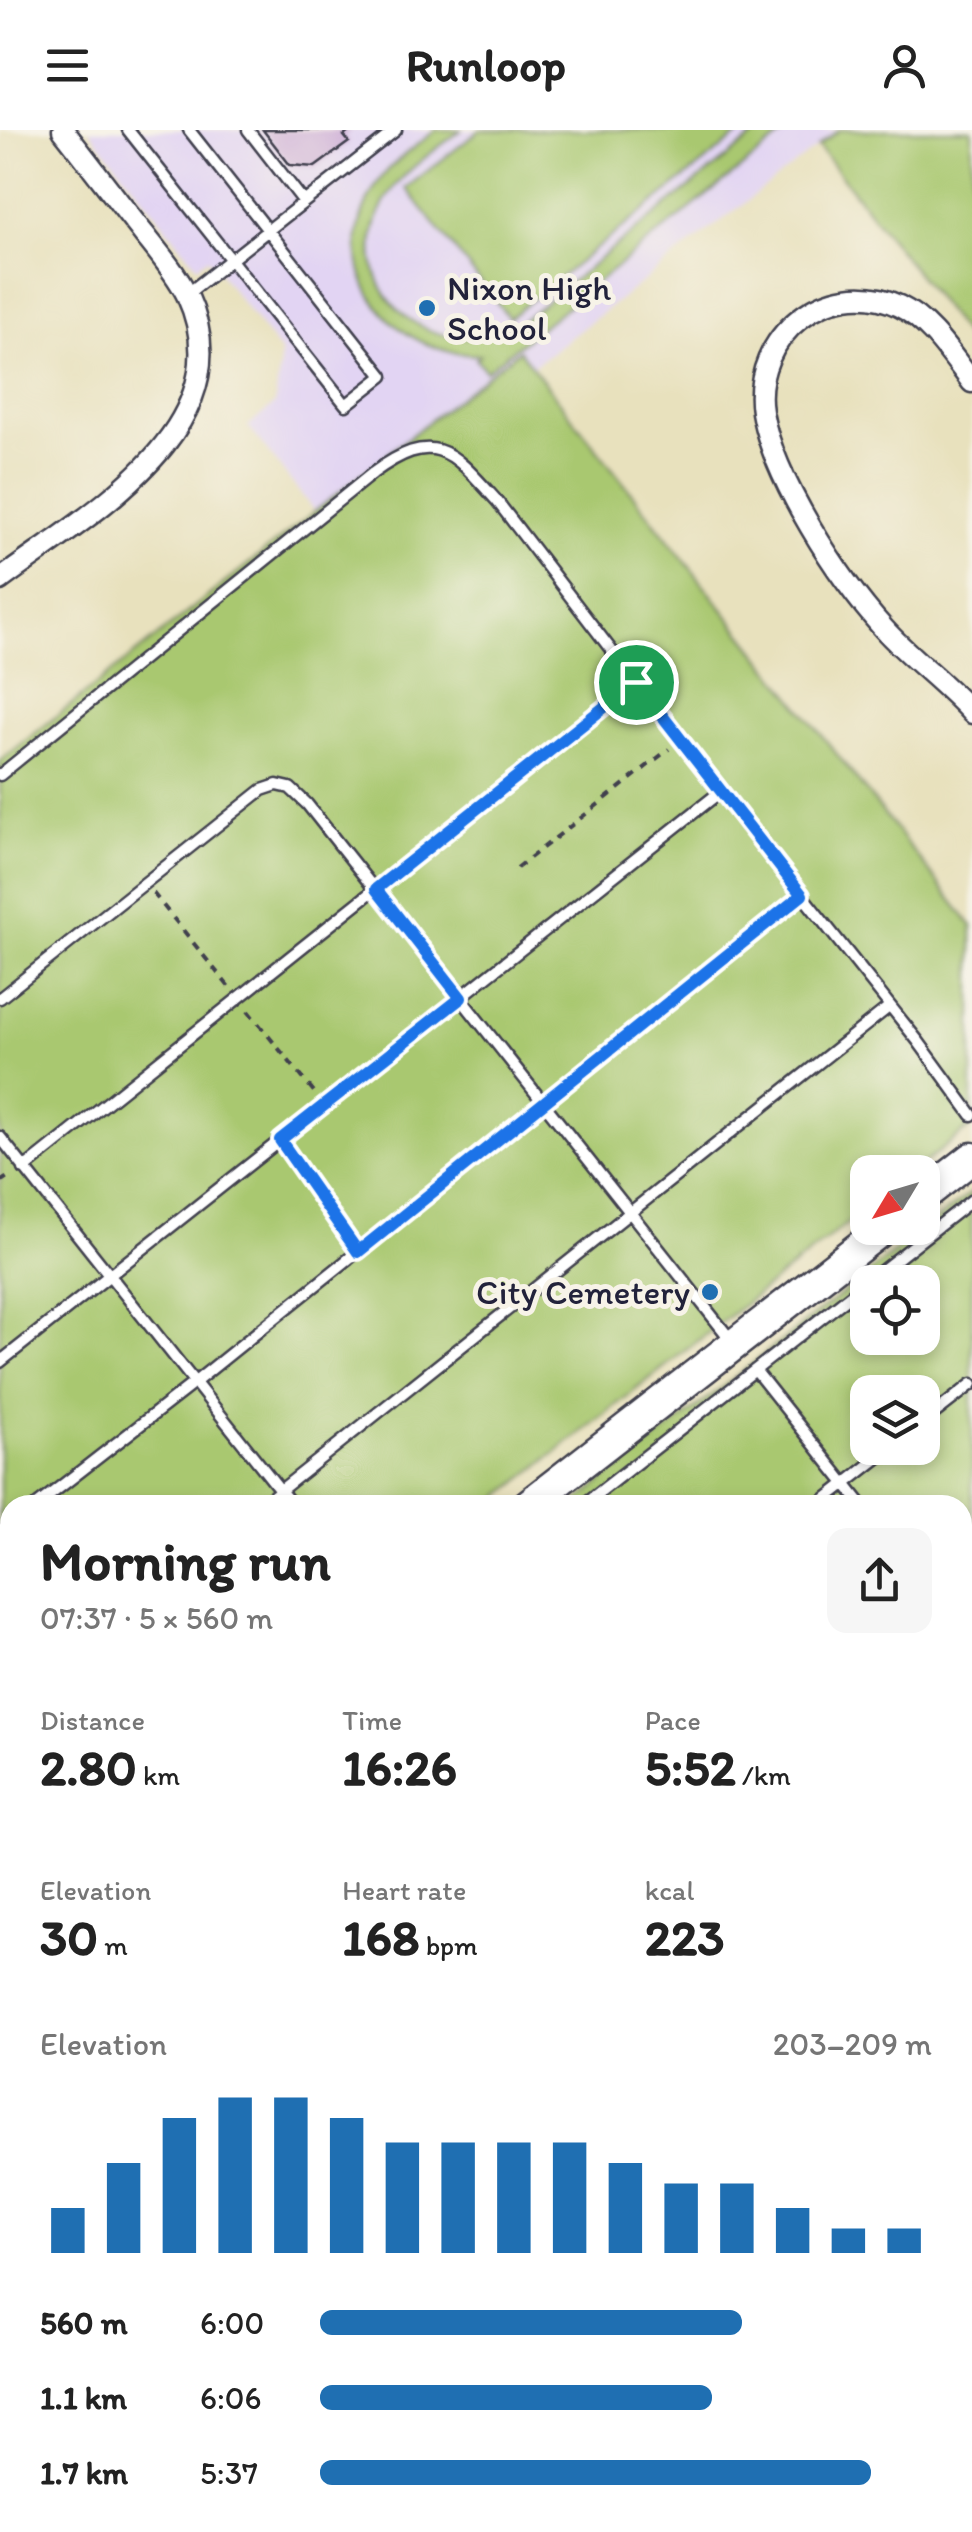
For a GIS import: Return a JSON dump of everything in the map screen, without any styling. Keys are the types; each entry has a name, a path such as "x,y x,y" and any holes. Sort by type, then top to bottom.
{"main road":[{"path":"940,1183 972,1158"},
{"path":"541,1495 862,1245"}],"street":[{"path":"0,580 150,464 173,436 193,400 200,372 197,328 186,295 64,130"},
{"path":"972,382 923,322 878,298 856,297 814,308 794,323 777,341 765,366 761,389 762,413 770,441 792,491 829,557 886,632 972,713"}],"lane":[{"path":"128,130 346,406 383,376 189,130"},
{"path":"248,130 304,202"},
{"path":"186,295 393,131"},
{"path":"0,774 372,473 413,449 435,448 463,463 497,501 972,1115"},
{"path":"18,1171 636,682"},
{"path":"0,998 262,790 276,785 290,788 308,804 376,889 734,1344"},
{"path":"0,1362 720,792"},
{"path":"49,1495 802,895"},
{"path":"274,1495 890,1006"},
{"path":"0,1137 18,1171 109,1275 284,1495"},
{"path":"280,1140 358,1252"},
{"path":"596,1495 972,1200"},
{"path":"755,1370 854,1495"},
{"path":"940,1409 972,1384"},
{"path":"830,1495 869,1465"}],"path":[{"path":"516,868 672,746"},
{"path":"150,889 232,992"},
{"path":"242,1003 319,1098"},
{"path":"0,1182 18,1171"}],"shaded area":[{"name":"Nixon High School","path":"89,130 839,130 532,367 518,351 314,511 248,426 275,404 281,353 208,258 197,266"}],"green space":[{"path":"436,130 461,130 419,163 391,192 373,235 374,265 384,292 402,313 426,329 455,336 486,335 518,324 762,130 789,130 486,371 476,359 480,355 448,351 419,341 395,324 376,303 363,278 358,250 361,220 374,189 394,164"},
{"path":"480,130 745,130 509,318 406,188"},
{"path":"839,130 972,130 972,344 818,146"},
{"path":"519,350 972,926 972,1126 935,1155 850,1155 850,1221 502,1495 0,1495 0,761"},
{"path":"972,1192 972,1495 585,1495 850,1287 850,1355 940,1355 940,1265 879,1265 904,1245 940,1245 940,1217"}],"building":[{"path":"263,130 351,130 344,136 349,142 315,167 290,165"}],"place":[{"name":"Nixon High School","path":"427,308"},
{"name":"City Cemetery","path":"710,1292"}],"route":[{"path":"636,682 802,895 358,1252 280,1140 461,998 376,889 636,682"}]}
